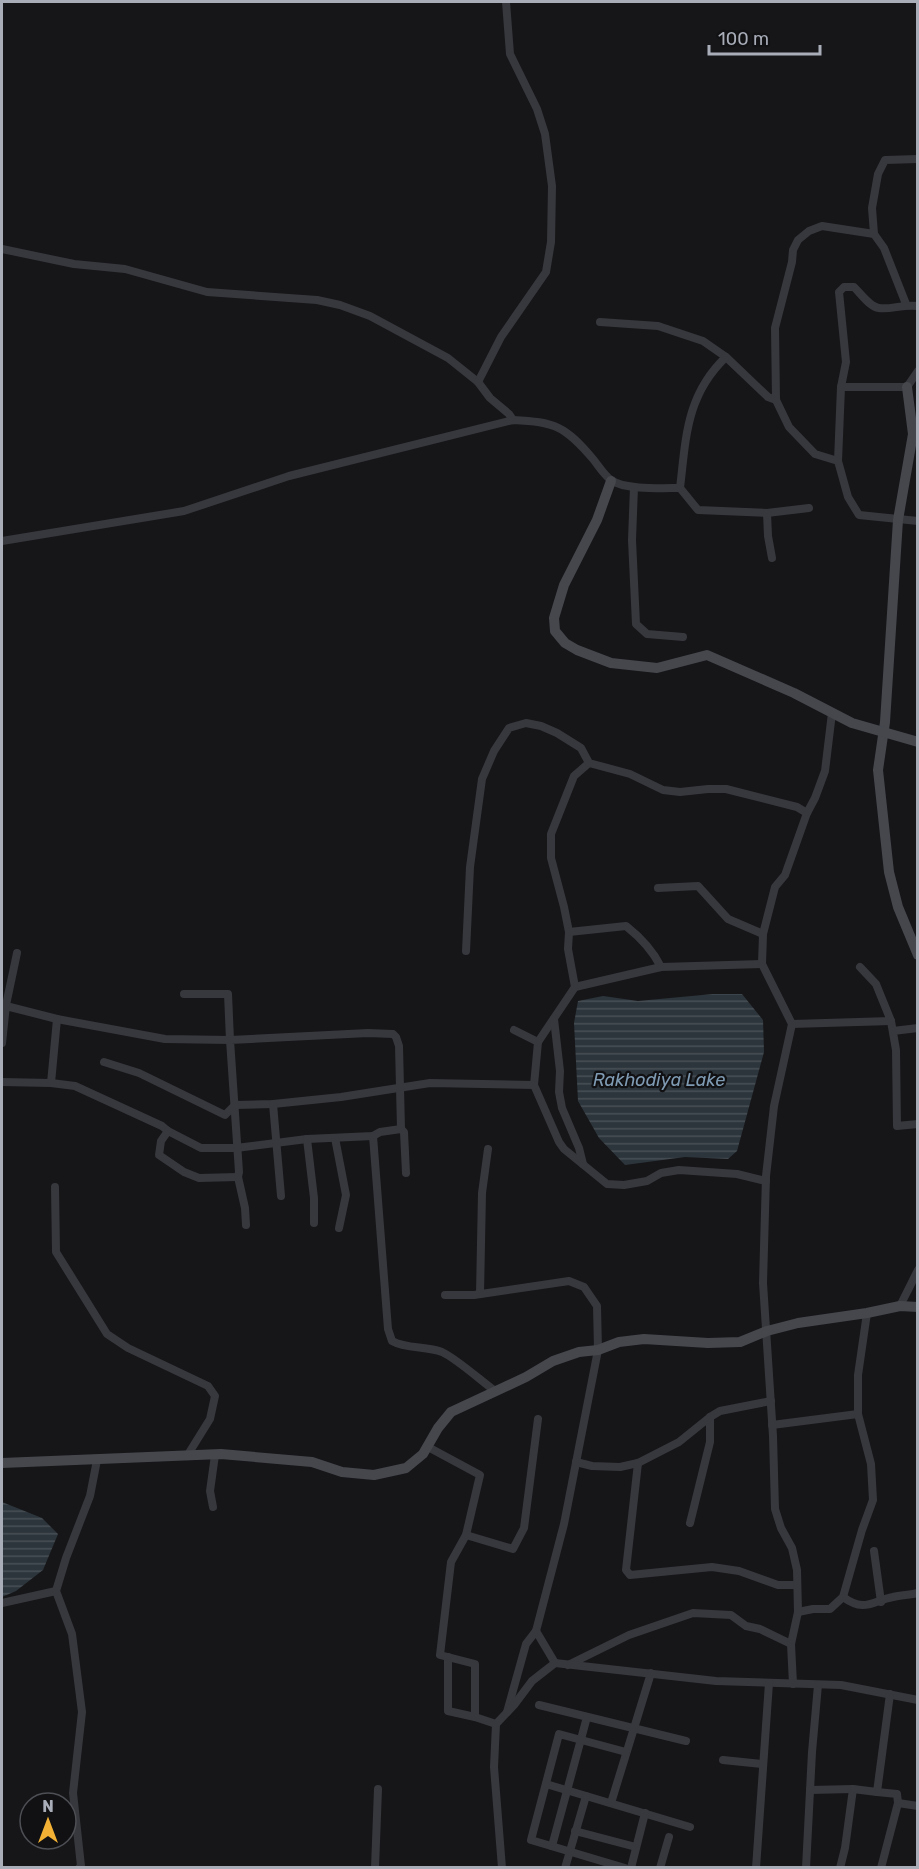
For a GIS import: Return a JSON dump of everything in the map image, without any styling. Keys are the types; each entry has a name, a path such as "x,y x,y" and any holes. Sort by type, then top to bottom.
{"street":[{"path":"478,382 501,337 546,272 551,242 552,186 545,134 537,108 510,54 506,2"},
{"path":"906,304 884,248 874,234 872,208 878,174 885,160 918,159"},
{"path":"838,461 815,454 789,427 776,400 775,328 793,250 798,240 809,231 822,226 874,234"},
{"path":"2,249 74,264 125,269 207,292 316,300 340,305 370,316 448,358 478,382 490,398 513,420"},
{"path":"918,306 906,304 880,309 873,306 854,287 844,287 839,292 846,362 841,387 838,461 848,497 859,515 918,521"},
{"path":"600,322 658,326 703,341 726,357 768,397 776,400"},
{"path":"726,357 713,369 692,407 688,419 680,488 698,510 767,513 809,508"},
{"path":"918,371 907,387 913,434 898,520 884,732 878,770 889,872 898,906 918,955"},
{"path":"841,387 907,387"},
{"path":"2,541 184,512 289,476 513,420 543,421 559,427 580,444 611,481 634,487 680,488"},
{"path":"611,481 597,520 564,585 554,618 555,631 565,643 611,663 657,668 707,655 794,693 852,723 918,742"},
{"path":"634,487 632,540 636,624 646,634 683,638"},
{"path":"767,513 772,558"},
{"path":"793,1684 791,1644 798,1612 797,1585 792,1548 781,1528 775,1509 763,1283 766,1181 774,1106 792,1024 762,964 763,934 775,887 785,875 825,771 832,713"},
{"path":"466,951 470,867 482,779 494,750 509,728 526,723 541,726 581,748 589,763 630,774 663,790 680,792 726,789 797,807 807,813"},
{"path":"589,763 574,776 551,834 551,858 569,932 568,949 575,987 538,1042 534,1085 559,1142 607,1184 624,1185 647,1181 661,1173 679,1170 737,1174 766,1181"},
{"path":"658,888 698,886 728,919 763,934"},
{"path":"569,932 626,926 638,935 662,967"},
{"path":"2,1043 4,1005 17,952"},
{"path":"575,987 662,967 762,964"},
{"path":"860,967 876,984 891,1021 896,1050 897,1126 918,1124"},
{"path":"184,994 228,994 238,1177 245,1208 246,1225"},
{"path":"4,1005 57,1019 165,1039 230,1040 368,1033 393,1034 399,1046 401,1129 404,1132 406,1173"},
{"path":"51,1083 57,1019"},
{"path":"554,1019 562,1108 579,1148 583,1164"},
{"path":"792,1024 891,1021"},
{"path":"893,1031 918,1028"},
{"path":"514,1030 538,1042"},
{"path":"104,1062 139,1073 225,1115 235,1105 273,1104 341,1097 430,1083 534,1085"},
{"path":"2,1082 75,1086 162,1126 201,1148 236,1148 307,1139 373,1136 380,1132 401,1129"},
{"path":"273,1104 281,1196"},
{"path":"168,1131 161,1141 159,1155 184,1172 199,1178 238,1177"},
{"path":"373,1136 388,1329 392,1341 444,1353 495,1391"},
{"path":"335,1137 346,1195 339,1228"},
{"path":"307,1139 314,1198 314,1223"},
{"path":"480,1293 482,1193 488,1149"},
{"path":"55,1187 56,1252 106,1334 128,1348 208,1386 215,1396 210,1419 187,1456"},
{"path":"900,1306 918,1270"},
{"path":"445,1295 474,1295 569,1281 584,1287 597,1306 598,1350 564,1524 536,1631 525,1644 506,1713"},
{"path":"2,1463 215,1455 312,1461 342,1472 374,1475 406,1468 423,1454 438,1428 451,1412 526,1377 553,1361 579,1352 598,1350 619,1342 644,1339 708,1343 740,1342 767,1331 798,1323 900,1306 918,1306"},
{"path":"798,1612 830,1609 843,1597 873,1500 872,1464 858,1414 858,1375 867,1313"},
{"path":"576,1462 592,1466 620,1467 638,1463 679,1442 720,1411 771,1401"},
{"path":"772,1425 858,1414"},
{"path":"690,1523 710,1442 710,1417"},
{"path":"466,1535 513,1549 524,1528 538,1419"},
{"path":"428,1447 480,1475 466,1535 451,1562 440,1655 475,1664 475,1717"},
{"path":"213,1507 210,1491 215,1455"},
{"path":"79,1868 81,1866 73,1793 82,1712 72,1634 56,1591 90,1496 97,1460"},
{"path":"638,1463 626,1570 630,1575 712,1567 739,1571 778,1585 797,1585"},
{"path":"874,1551 880,1602"},
{"path":"2,1603 56,1591"},
{"path":"843,1597 852,1604 866,1606 892,1597 918,1593"},
{"path":"568,1665 629,1635 693,1613 731,1615 746,1626 760,1629 791,1644"},
{"path":"536,1631 555,1663"},
{"path":"448,1657 448,1711 496,1724"},
{"path":"502,1868 494,1767 496,1724 532,1681 555,1663 716,1681 841,1685 918,1700"},
{"path":"611,1803 651,1673"},
{"path":"756,1868 769,1683"},
{"path":"806,1868 818,1685"},
{"path":"876,1792 890,1694"},
{"path":"539,1704 686,1741"},
{"path":"552,1846 587,1717"},
{"path":"625,1868 531,1840 559,1734 626,1752"},
{"path":"723,1760 762,1764"},
{"path":"546,1784 690,1827"},
{"path":"810,1790 854,1789 897,1794 898,1803 881,1868"},
{"path":"840,1868 854,1789"},
{"path":"375,1868 378,1790"},
{"path":"565,1868 586,1796"},
{"path":"898,1803 918,1806"},
{"path":"632,1868 645,1813"},
{"path":"576,1831 636,1847"},
{"path":"660,1868 669,1837"}],"water":[{"name":"Rakhodiya Lake","path":"713,994 742,994 763,1020 764,1052 737,1151 728,1159 685,1157 625,1165 599,1138 578,1101 574,1023 578,1001 603,996 638,1001"},
{"path":"2,1502 42,1518 58,1534 43,1570 16,1591 2,1597"}]}
